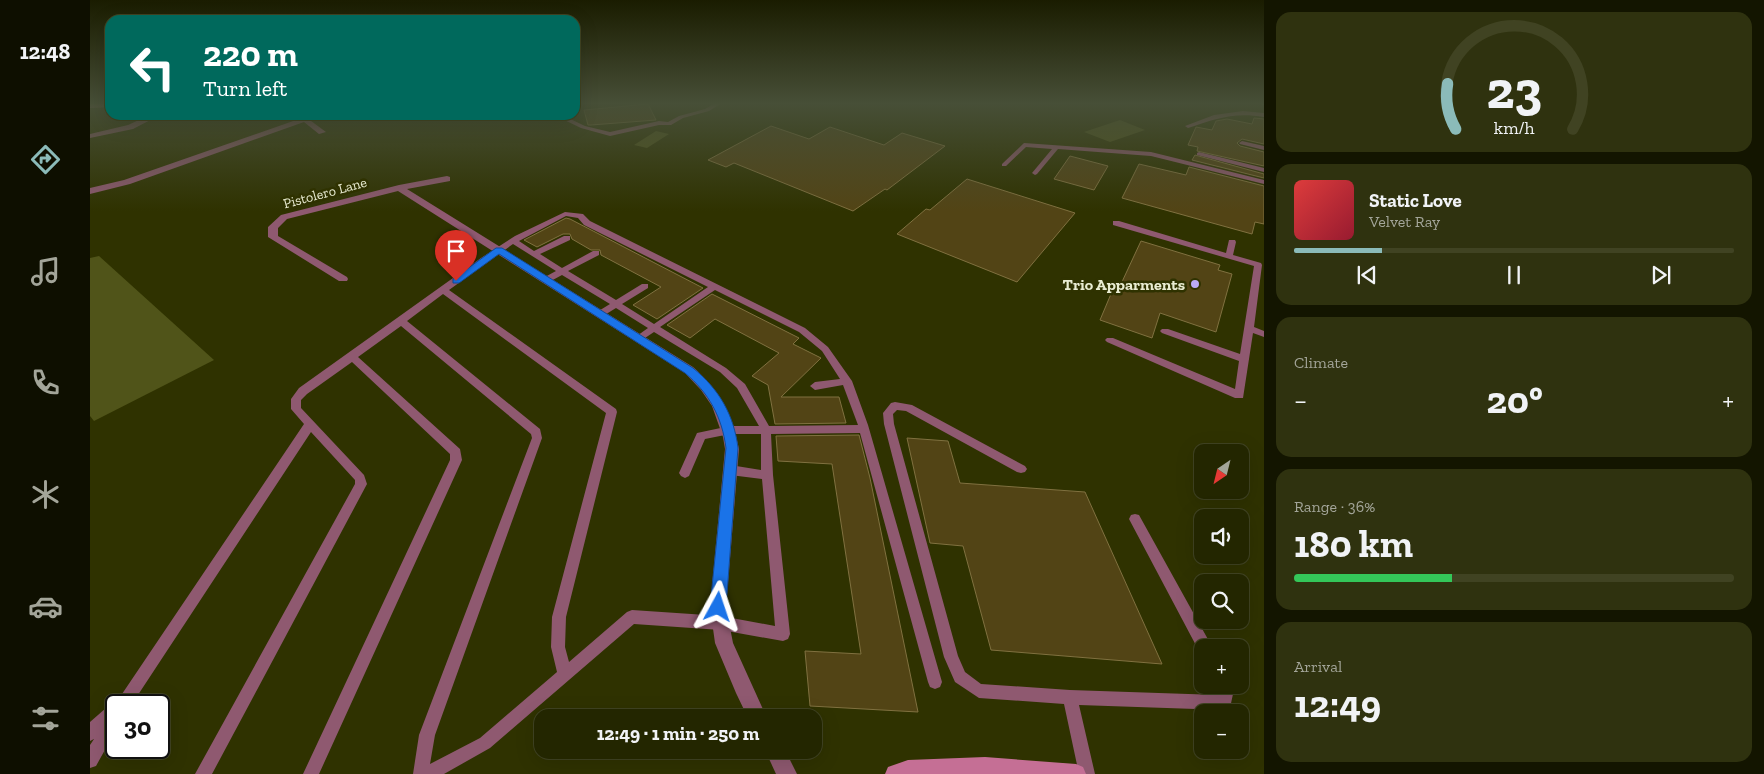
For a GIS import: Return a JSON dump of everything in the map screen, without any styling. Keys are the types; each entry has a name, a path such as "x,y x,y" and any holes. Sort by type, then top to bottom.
{"street":[{"path":"90,190 127,182 241,139"},
{"name":"Pistolero Lane","path":"343,279 273,238 273,227 284,216 399,188 447,180"},
{"path":"399,188 689,370 715,396 730,430 732,448 718,607 724,643 753,709"},
{"path":"780,759 787,774"},
{"path":"895,774 908,770 1076,774"}],"lane":[{"path":"1242,143 1264,148"},
{"path":"1004,165 1024,145 1057,147 1150,154 1264,182"},
{"path":"1035,174 1057,147"},
{"path":"1199,154 1264,170"},
{"path":"203,774 361,484 360,478 296,409 296,399 303,391 499,250 565,214 580,216 587,223 802,330 825,349 847,381 863,429 935,682"},
{"path":"1110,340 1239,395 1258,265 1116,223"},
{"path":"534,254 567,238"},
{"path":"428,774 485,744 632,617 721,623 782,634 767,476 766,430 741,386 723,370 513,241"},
{"path":"1229,256 1232,242"},
{"path":"546,280 596,253"},
{"path":"600,314 645,286"},
{"path":"639,338 713,287"},
{"path":"444,290 612,412 559,617 558,647 565,675"},
{"path":"401,321 536,432 538,438 427,735 421,774"},
{"path":"1248,328 1264,334"},
{"path":"1166,331 1244,359"},
{"path":"311,774 456,460 456,452 352,357"},
{"path":"689,370 705,359"},
{"path":"815,386 847,381"},
{"path":"1021,468 908,408 896,406 888,413 889,424 951,656 960,677 979,691 1070,697 1224,703 1226,694"},
{"path":"128,694 310,424"},
{"path":"684,473 701,436 730,430 863,429"},
{"path":"730,470 767,476"},
{"path":"1135,519 1201,639"},
{"path":"1070,697 1087,774"},
{"path":"90,733 105,719"},
{"path":"90,760 105,735"}],"green space":[{"path":"643,139 661,139 647,148 634,145"},
{"path":"1103,139 1118,139 1110,142"},
{"path":"99,256 214,360 94,421 90,416 90,258"}],"building":[{"path":"747,139 866,139 884,145 893,139 922,139 945,146 887,190 885,189 853,211 734,163 726,167 708,160"},
{"path":"1191,139 1242,139 1237,143 1240,146 1264,152 1264,166 1197,151 1198,147 1188,145"},
{"path":"1243,139 1264,139 1264,144"},
{"path":"1195,155 1264,174 1264,178 1192,160"},
{"path":"1070,156 1108,166 1094,190 1054,179"},
{"path":"1139,164 1186,175 1189,167 1264,186 1264,224 1255,222 1252,234 1122,198"},
{"path":"967,179 1075,213 1017,282 897,234 926,209 930,210"},
{"path":"566,218 703,288 657,319 633,305 661,287 601,255 600,250 591,250 572,239 570,234 563,234 537,247 524,240"},
{"path":"1141,241 1220,265 1218,270 1232,274 1216,332 1160,313 1152,338 1100,320 1116,282 1121,284"},
{"path":"712,294 799,338 793,344 821,358 781,397 839,397 846,423 775,424 768,385 752,376 779,353 715,319 690,338 667,325"},
{"path":"859,435 870,478 918,712 810,706 805,651 861,654 832,464 778,461 776,436"},
{"path":"907,438 948,441 960,483 1085,492 1162,664 991,650 963,546 930,543"}],"place":[{"name":"Trio Apparments","path":"1195,284"}],"route":[{"path":"456,281 499,250 689,370 715,396 730,430 732,448 718,607"}]}
